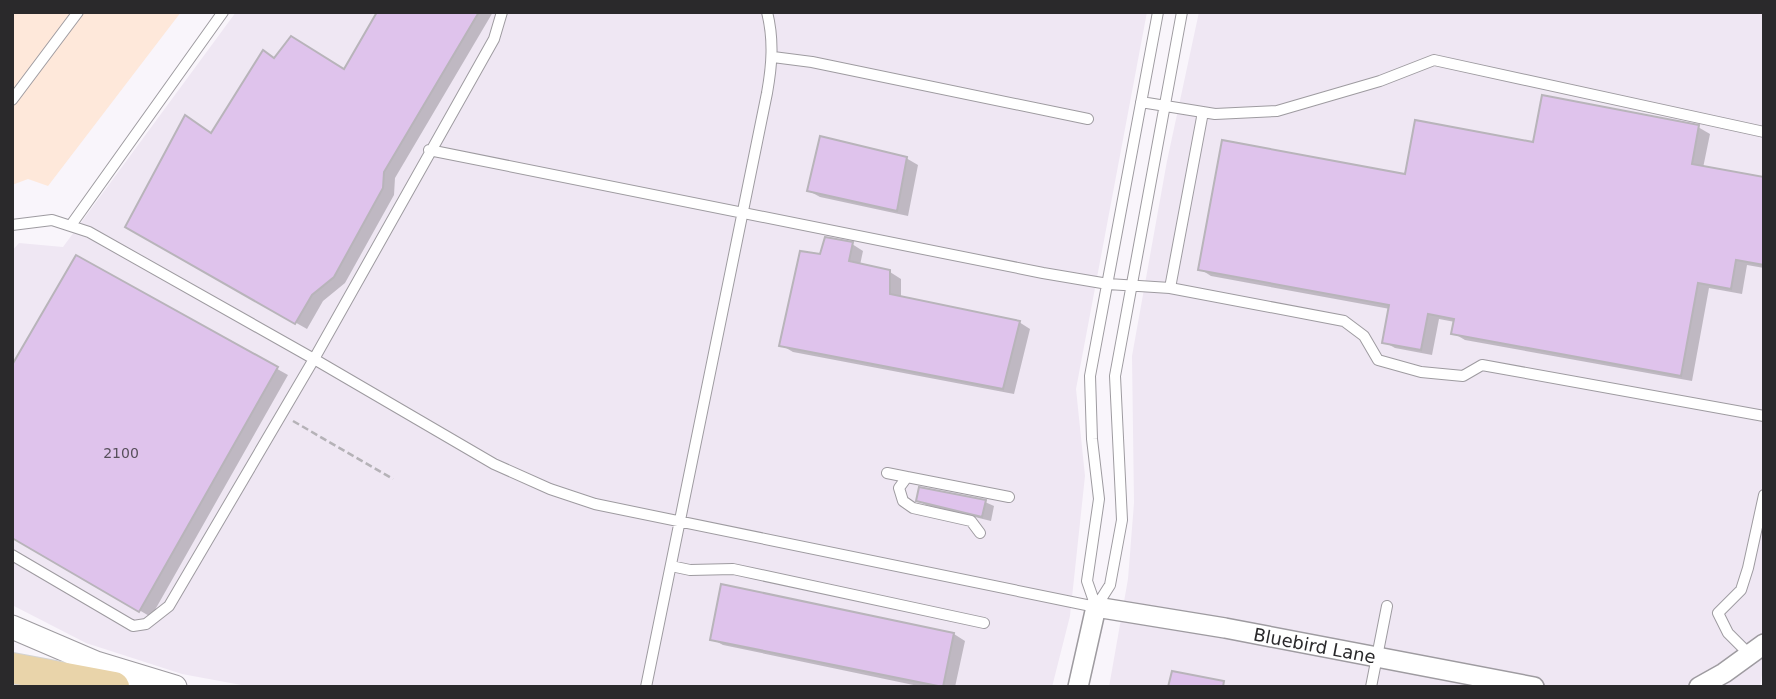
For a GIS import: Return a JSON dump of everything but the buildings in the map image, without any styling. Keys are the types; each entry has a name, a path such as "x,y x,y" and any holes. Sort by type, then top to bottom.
{"main road":[{"path":"12,668 114,687"}],"street":[{"name":"Bluebird Lane","path":"1096,607 1224,628 1534,687"},
{"path":"1078,687 1096,607"},
{"path":"12,627 96,663 175,687"},
{"path":"1699,687 1724,673 1756,649"}],"lane":[{"path":"12,100 78,12"},
{"path":"71,225 223,12"},
{"path":"12,555 133,626 146,624 169,606 314,359 429,150 494,39 502,12"},
{"path":"646,687 773,57 767,12"},
{"path":"1096,607 1087,581 1099,499 1092,439 1090,376 1158,12"},
{"path":"1096,607 1110,584 1122,520 1115,376 1182,12"},
{"path":"773,57 812,62 1088,119"},
{"path":"1141,102 1215,114 1277,111 1380,81 1434,61 1764,132"},
{"path":"1170,288 1203,112"},
{"path":"429,150 1108,284 1170,288 1343,321 1364,336 1378,360 1421,372 1463,376 1482,365 1764,416"},
{"path":"12,225 52,220 89,232 505,469 550,489 595,504 1096,607"},
{"path":"887,473 1009,497"},
{"path":"907,477 900,488 903,501 913,508 971,522 980,533"},
{"path":"1756,649 1728,633 1718,613 1741,590 1764,495"},
{"path":"671,566 690,570 733,569 984,623"},
{"path":"1371,687 1387,606"}],"path":[{"path":"281,415 393,479"}],"shaded area":[{"path":"12,12 181,12 48,186 28,179 12,185"},
{"path":"236,12 1147,12 1076,389 1085,476 1070,616 1052,687 252,687 182,674 86,643 12,605 12,251 19,243 63,247"},
{"path":"1199,12 1764,12 1764,663 1760,687 1109,687 1128,579 1134,503 1132,356 1167,161"}]}
